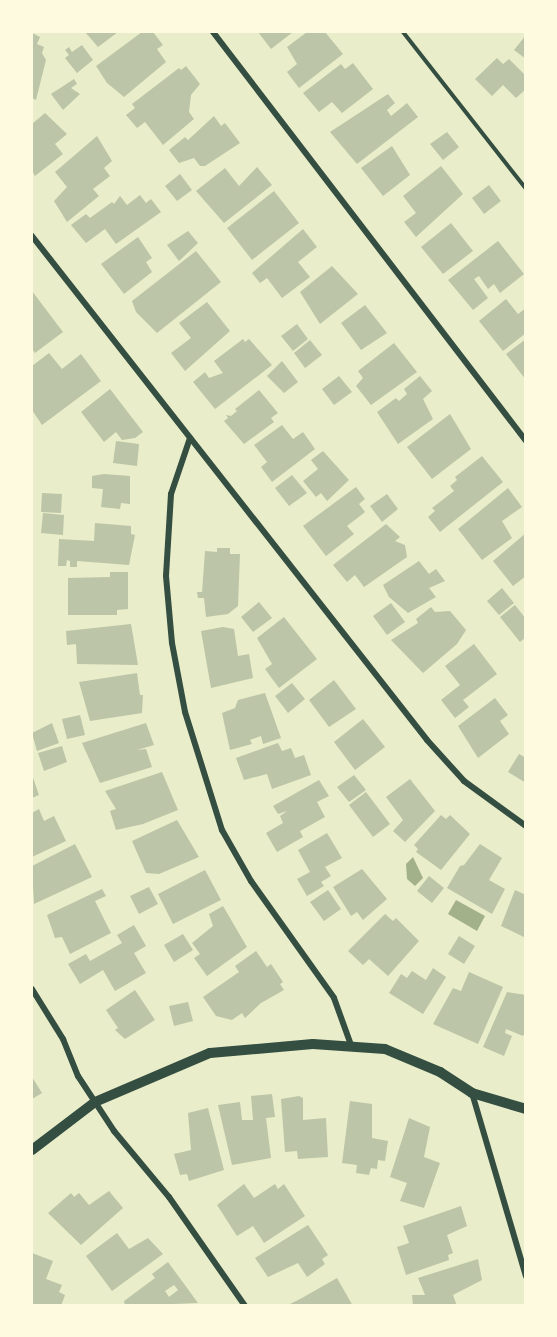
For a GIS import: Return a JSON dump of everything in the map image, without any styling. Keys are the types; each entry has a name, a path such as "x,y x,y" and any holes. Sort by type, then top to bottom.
{"street":[{"path":"213,32 525,441"},
{"path":"32,236 427,740 464,781 525,826"},
{"path":"189,438 171,494 166,576 172,644 190,732 222,830 251,881 334,998 351,1045"},
{"path":"32,989 63,1039 94,1102 217,1261 245,1305"},
{"path":"32,1150 94,1102 210,1053 313,1044 385,1049 440,1072 472,1093 525,1109"},
{"path":"472,1093 525,1276"}],"path":[{"path":"403,32 525,189"}],"shaded area":[{"path":"413,857 423,878 415,886 407,879 406,864"},
{"path":"456,900 485,916 477,931 448,914"}],"building":[{"path":"85,32 118,32 98,47"},
{"path":"142,32 153,32 163,45 157,49 166,62 124,97 107,83 96,66"},
{"path":"258,32 293,32 271,49"},
{"path":"307,32 325,32 343,54 299,88 287,72 297,64 287,47"},
{"path":"32,33 40,37 37,44 44,47 42,53 46,60 36,100 32,98"},
{"path":"526,35 526,59 514,50"},
{"path":"82,45 93,60 77,73 65,58 69,55 65,50 69,47 72,52"},
{"path":"497,58 503,64 509,59 526,76 526,89 516,98 503,85 492,96 475,79"},
{"path":"353,63 373,89 342,113 332,102 319,112 303,93 341,64 345,69"},
{"path":"186,66 200,84 191,95 189,112 194,119 163,145 145,122 137,128 126,115 135,108 132,104 179,68 181,70"},
{"path":"74,79 77,84 71,88 80,94 63,110 51,94"},
{"path":"388,94 395,103 387,110 391,116 407,103 418,117 357,164 330,132"},
{"path":"45,113 67,134 55,144 63,154 35,176 32,171 32,124"},
{"path":"214,116 221,126 225,123 240,143 205,166 200,166 194,158 179,163 169,150 185,137 188,140"},
{"path":"447,132 459,147 443,160 430,144"},
{"path":"97,136 112,161 104,168 110,176 93,189 99,196 67,222 54,201 67,187 55,172"},
{"path":"392,146 410,175 383,196 361,168"},
{"path":"441,166 463,194 416,237 404,222 416,213 403,196"},
{"path":"257,167 272,185 224,223 196,191 225,168 239,186"},
{"path":"180,174 192,190 177,201 165,186"},
{"path":"489,185 501,201 484,214 472,198"},
{"path":"274,191 299,223 252,260 227,228"},
{"path":"140,195 146,203 151,199 161,212 116,244 105,229 86,243 71,225 86,214 90,218 112,202 114,204 120,196 127,205"},
{"path":"451,223 473,251 443,274 421,247"},
{"path":"303,229 317,247 298,262 310,277 282,298 267,278 260,283 252,273"},
{"path":"188,231 198,243 179,261 167,245"},
{"path":"138,237 152,258 146,262 152,272 124,294 101,264"},
{"path":"498,241 524,274 500,293 494,284 488,289 479,276 474,279 488,298 473,310 448,280"},
{"path":"196,251 221,282 157,333 136,312 132,301"},
{"path":"332,266 358,294 320,324 300,292"},
{"path":"32,291 63,332 35,353 32,349"},
{"path":"506,299 518,314 526,308 526,333 503,351 479,321"},
{"path":"207,302 230,331 185,371 171,353 191,338 179,323"},
{"path":"365,305 387,333 361,350 341,323"},
{"path":"297,324 308,339 293,351 281,336"},
{"path":"243,339 245,342 249,339 272,365 215,409 193,382 205,372 209,378 223,373 214,361"},
{"path":"526,339 526,380 506,354"},
{"path":"310,340 322,355 305,368 294,353"},
{"path":"394,343 417,372 371,405 356,386 363,378 358,371"},
{"path":"49,353 62,369 81,354 101,381 42,425 32,410 32,366"},
{"path":"282,361 298,382 284,393 267,376"},
{"path":"339,376 352,392 334,405 322,389"},
{"path":"420,376 432,391 423,399 433,419 398,444 377,412 396,398 399,401 407,394 404,389"},
{"path":"110,389 143,432 135,438 122,440 116,432 104,442 81,412"},
{"path":"259,390 278,413 271,418 274,422 244,444 224,421 228,418 226,415 231,416 237,411 235,409"},
{"path":"450,414 471,449 432,479 407,447"},
{"path":"282,425 293,439 303,432 315,449 272,482 261,467 267,462 254,445"},
{"path":"116,441 139,444 137,466 113,463"},
{"path":"323,451 349,480 327,501 321,493 316,497 303,481 318,469 311,460"},
{"path":"482,456 503,482 440,532 428,517 435,511 432,508 454,491 450,486 457,480 455,477"},
{"path":"104,474 130,476 130,504 121,503 120,509 101,507 103,489 92,488 92,476"},
{"path":"292,475 307,493 289,506 275,488"},
{"path":"356,487 365,499 359,504 365,512 347,526 354,534 326,556 303,526"},
{"path":"508,488 522,507 502,521 512,538 482,560 458,529"},
{"path":"42,493 62,494 61,513 41,512"},
{"path":"387,494 398,509 382,522 370,506"},
{"path":"43,513 64,515 63,535 41,533"},
{"path":"95,523 131,526 131,534 135,535 129,565 77,561 77,567 70,567 70,561 67,560 66,566 58,566 59,539 94,541"},
{"path":"386,524 400,537 395,541 405,545 407,557 364,587 355,575 347,582 333,565"},
{"path":"526,533 526,576 513,586 493,561"},
{"path":"217,548 230,548 230,554 240,554 238,606 228,614 206,617 204,598 198,598 197,592 202,592 205,551 217,552"},
{"path":"419,561 429,574 436,569 445,581 429,588 436,597 408,613 389,597 383,585"},
{"path":"110,572 128,572 128,609 117,610 117,615 68,615 68,578 110,577"},
{"path":"502,588 514,603 499,615 487,601"},
{"path":"259,602 272,618 253,632 241,617"},
{"path":"391,603 405,622 387,635 373,616"},
{"path":"515,605 526,619 526,637 520,642 500,617"},
{"path":"431,607 435,612 450,611 466,630 457,644 423,673 391,640 418,623 416,619"},
{"path":"284,617 317,659 279,688 265,669 272,664 257,638"},
{"path":"131,624 138,665 77,664 76,644 67,645 66,631"},
{"path":"223,627 234,629 238,656 249,654 253,678 211,688 201,631"},
{"path":"474,644 497,674 463,700 469,707 455,718 441,700 460,685 445,666"},
{"path":"137,673 140,695 143,695 142,713 90,721 79,682"},
{"path":"334,680 356,709 329,727 309,700"},
{"path":"292,683 305,699 288,713 275,696"},
{"path":"265,693 281,738 263,744 261,736 250,740 252,744 230,750 222,713 235,708 238,700"},
{"path":"495,698 508,715 500,721 509,734 478,758 458,726"},
{"path":"80,715 85,735 67,739 62,719"},
{"path":"363,719 385,747 355,770 334,742"},
{"path":"52,723 59,743 37,751 32,733"},
{"path":"146,723 154,745 137,750 146,749 152,767 100,783 82,743"},
{"path":"278,743 282,751 291,748 295,758 304,755 311,775 272,789 267,774 244,780 236,758"},
{"path":"62,746 67,762 44,771 38,753"},
{"path":"519,754 526,758 526,783 508,772"},
{"path":"162,772 178,810 143,824 116,830 110,811 116,809 105,791"},
{"path":"32,775 39,795 32,798"},
{"path":"354,775 366,790 349,802 337,787"},
{"path":"410,779 435,811 405,842 393,831 403,820 386,797"},
{"path":"319,780 329,796 317,802 325,817 300,831 303,837 277,852 266,833 283,823 280,816 287,811 278,814 273,806"},
{"path":"366,792 390,824 373,837 349,805"},
{"path":"39,809 44,821 54,816 66,841 32,857 32,813"},
{"path":"441,815 446,819 450,815 470,834 441,870 416,852 418,849 414,845"},
{"path":"177,820 199,857 159,874 146,873 132,841"},
{"path":"327,833 342,858 325,867 331,876 321,882 324,886 307,896 297,879 310,872 298,850"},
{"path":"75,844 92,877 34,904 32,866"},
{"path":"480,844 502,858 489,880 505,889 492,914 447,888 460,866 464,865"},
{"path":"362,869 387,899 363,920 357,912 351,916 333,887"},
{"path":"205,870 221,900 173,924 158,894"},
{"path":"429,876 444,888 432,903 417,891"},
{"path":"149,887 158,904 139,914 130,896"},
{"path":"102,889 106,896 95,901 111,933 70,954 62,937 55,938 47,915"},
{"path":"328,890 341,909 324,921 310,902"},
{"path":"515,890 526,895 526,938 501,926"},
{"path":"223,906 247,947 207,976 194,958 200,954 192,943 213,926 209,914"},
{"path":"385,914 393,921 396,918 419,941 388,976 369,959 363,965 348,951"},
{"path":"134,925 146,946 134,953 146,973 115,991 103,970 80,984 68,964 86,954 90,961 122,943 117,935"},
{"path":"183,934 193,950 174,962 164,945"},
{"path":"459,936 475,946 464,964 448,954"},
{"path":"256,951 267,967 271,964 283,982 280,984 284,990 261,1003 245,1018 242,1013 232,1020 216,1016 203,997 239,972 235,966"},
{"path":"433,968 446,977 423,1014 389,993 401,974 407,978 412,971 426,980"},
{"path":"469,972 503,987 478,1044 433,1024 453,988 461,991"},
{"path":"135,990 155,1020 125,1039 115,1030 118,1028 106,1010"},
{"path":"507,992 526,995 526,1030 523,1036 506,1029 505,1033 512,1036 504,1056 483,1047"},
{"path":"188,1002 193,1021 174,1026 169,1006"},
{"path":"32,1077 42,1093 32,1099"},
{"path":"272,1094 275,1117 266,1118 271,1158 232,1165 218,1105 240,1102 242,1120 253,1120 251,1096"},
{"path":"299,1096 303,1098 303,1120 326,1118 328,1157 298,1159 297,1151 285,1152 281,1099"},
{"path":"350,1101 372,1104 372,1138 388,1141 385,1161 378,1160 377,1169 371,1168 369,1175 356,1173 357,1165 342,1163"},
{"path":"208,1108 224,1170 189,1181 187,1174 180,1175 174,1154 191,1150 188,1113"},
{"path":"409,1118 430,1127 424,1157 440,1163 424,1208 400,1201 407,1183 390,1177"},
{"path":"244,1184 254,1198 275,1184 278,1189 284,1184 305,1216 264,1243 253,1226 237,1236 217,1205"},
{"path":"109,1191 123,1208 81,1245 48,1213 71,1193 74,1197 79,1193 89,1205"},
{"path":"461,1206 467,1226 447,1235 453,1253 448,1255 449,1260 406,1275 397,1247 409,1243 403,1226"},
{"path":"308,1225 328,1255 322,1259 325,1264 307,1277 298,1263 268,1277 255,1258"},
{"path":"117,1233 129,1249 148,1238 163,1254 112,1291 86,1256"},
{"path":"32,1253 53,1261 46,1279 62,1285 59,1292 65,1295 61,1306 32,1306"},
{"path":"478,1259 482,1280 453,1295 457,1306 413,1306 412,1295 425,1295 418,1278"},
{"path":"168,1262 198,1303 125,1306 124,1301 155,1278 152,1274","holes":["174,1285 178,1290 169,1297 165,1291"]},
{"path":"337,1278 353,1306 286,1306 302,1298"}]}
